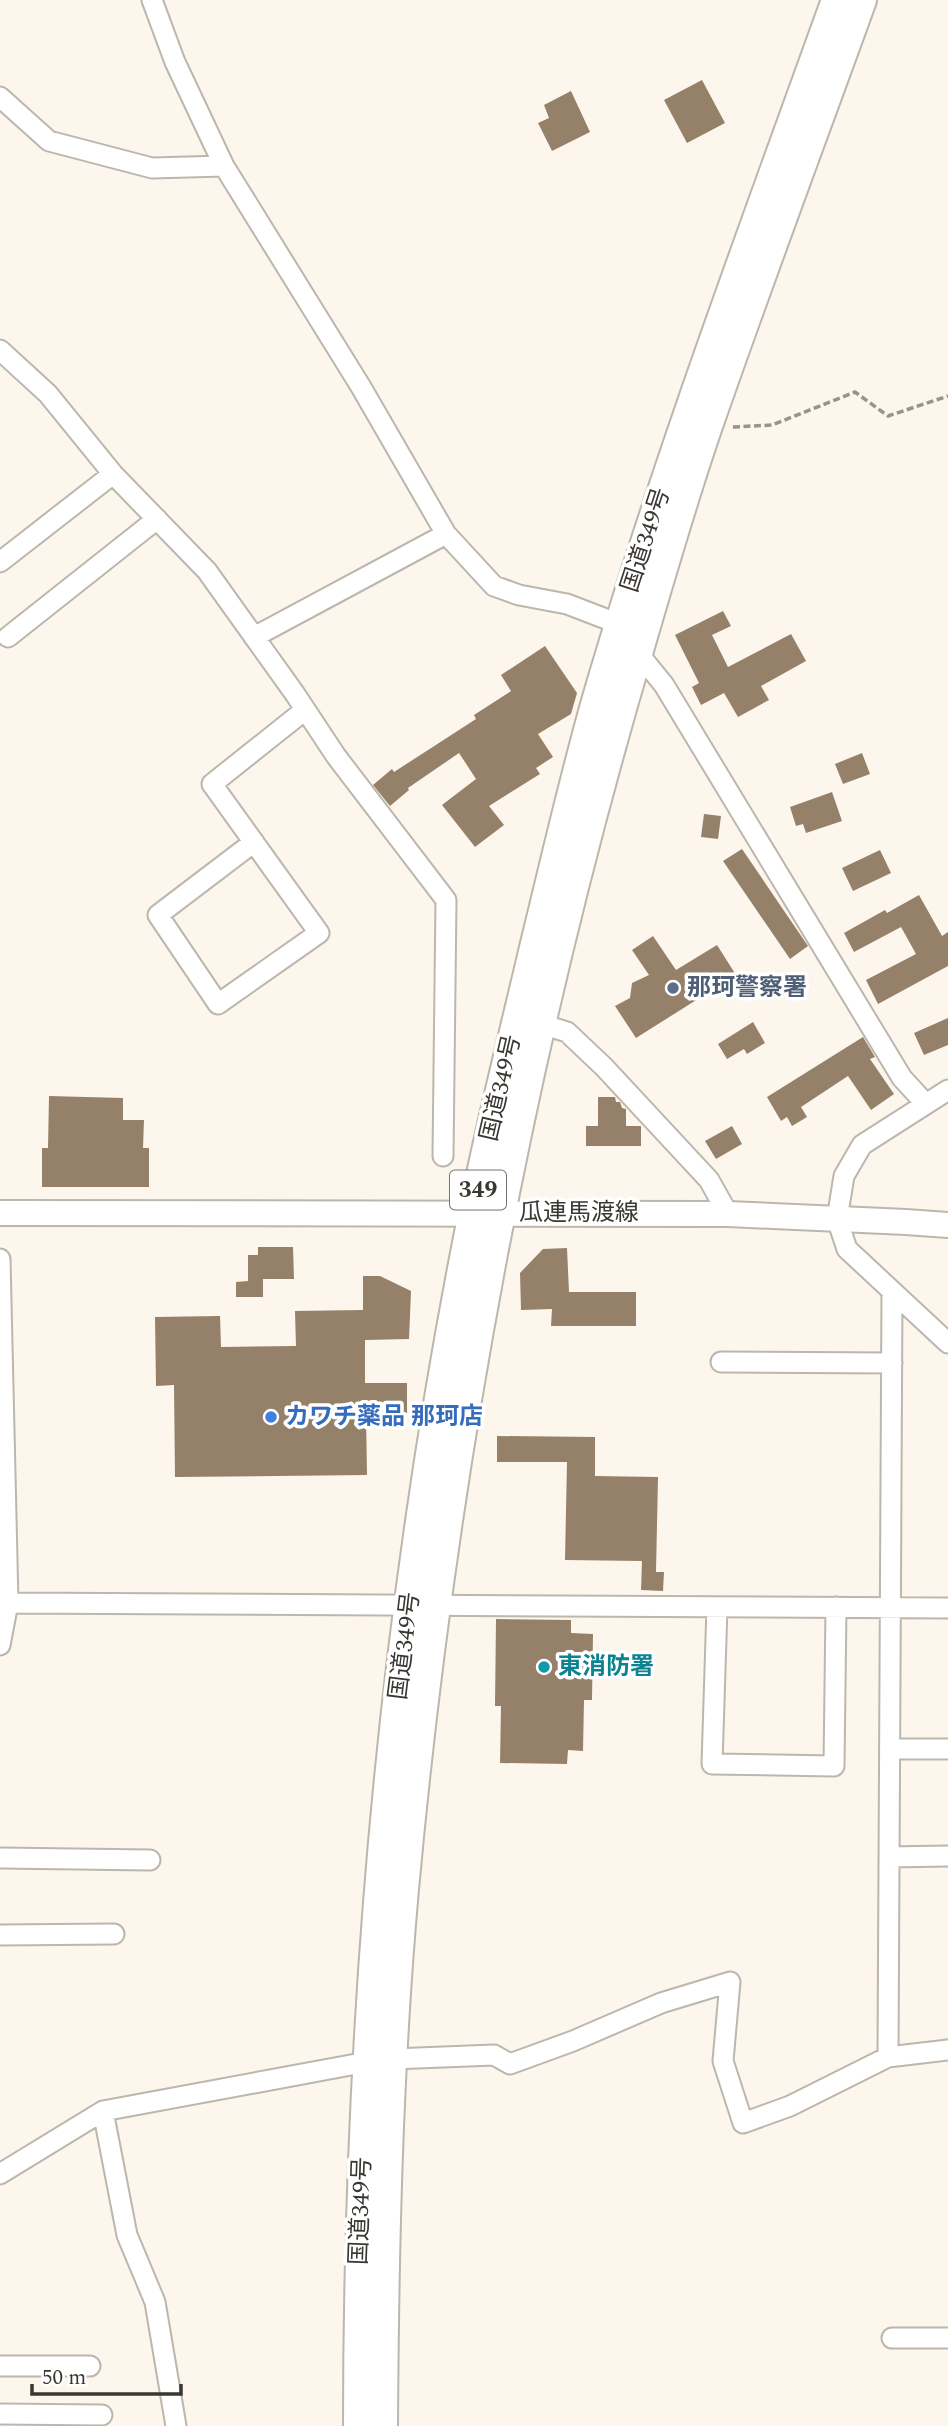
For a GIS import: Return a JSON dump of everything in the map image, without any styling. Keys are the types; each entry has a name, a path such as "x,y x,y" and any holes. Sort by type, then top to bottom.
{"highway":[{"name":"国道349号","path":"423,1605 427,1476 473,1214 571,793 619,624 683,425 836,0"},
{"name":"国道349号","path":"383,2426 379,1890 423,1605 454,1482 501,1213 541,1024 638,653 708,428 862,0"},
{"name":"国道349号","path":"358,2426 358,2281 380,2060"}],"main road":[{"name":"瓜連馬渡線","path":"0,1213 728,1214 948,1226"}],"street":[{"path":"152,0 175,62 224,166 361,387 446,534 494,586 567,604 619,624 664,685 902,1078 925,1103"},
{"path":"0,97 49,141 152,168 224,166"},
{"path":"0,350 48,394 113,474 207,571 344,768 446,900 443,1156"},
{"path":"0,562 113,474"},
{"path":"8,636 156,519"},
{"path":"254,636 446,534"},
{"path":"254,842 158,915 218,1004 319,933 254,842 212,784 305,710"},
{"path":"541,1024 567,1032 604,1067 709,1180 728,1214"},
{"path":"948,1090 862,1145 844,1176 837,1219 847,1249 948,1343"},
{"path":"0,1259 4,1600 0,1644"},
{"path":"888,2057 892,1292"},
{"path":"721,1362 892,1363"},
{"path":"4,1600 948,1608"},
{"path":"717,1607 712,1764 834,1766 836,1608"},
{"path":"890,1749 948,1749"},
{"path":"889,1857 948,1856"},
{"path":"0,1858 150,1860"},
{"path":"0,1935 114,1934"},
{"path":"0,2174 103,2111 380,2060 494,2054 510,2064 573,2041 661,2003 730,1982 723,2060 743,2123 790,2105 888,2057 948,2050"},
{"path":"103,2111 127,2235 155,2302 176,2426"},
{"path":"892,2338 948,2338"},
{"path":"0,2365 90,2366"},
{"path":"0,2414 102,2415"}],"path":[{"path":"708,428 772,425 855,392 888,416 948,396"}],"building":[{"path":"702,80 725,123 687,143 664,100"},
{"path":"571,91 590,132 552,151 538,123 549,118 544,105"},
{"path":"723,611 731,626 712,635 728,667 791,634 806,661 761,686 769,700 738,717 724,693 701,705 692,687 699,683 675,635"},
{"path":"545,646 577,693 571,714 538,734 553,757 536,768 540,774 489,806 504,825 475,847 442,805 476,779 459,753 408,788 409,790 390,806 373,785 392,769 394,772 476,719 474,715 511,691 501,675"},
{"path":"862,753 870,774 843,784 835,764"},
{"path":"832,792 842,821 806,833 803,824 796,826 790,807"},
{"path":"704,814 721,816 718,839 701,837"},
{"path":"742,849 808,946 790,959 723,861"},
{"path":"880,850 891,873 853,891 842,868"},
{"path":"919,895 942,936 948,932 948,966 878,1004 866,980 916,954 901,927 854,952 844,933"},
{"name":"那珂警察署","path":"653,936 676,970 717,945 736,975 636,1038 615,1006 630,998 632,983 649,975 632,950"},
{"path":"948,1018 948,1045 924,1055 914,1033"},
{"path":"753,1022 765,1043 747,1054 744,1049 727,1059 718,1044"},
{"path":"863,1037 875,1057 870,1059 894,1094 871,1110 848,1076 801,1107 807,1117 792,1126 787,1117 781,1121 767,1097"},
{"path":"49,1096 123,1098 123,1120 144,1120 143,1148 149,1148 149,1187 42,1187 42,1148 48,1148"},
{"path":"598,1097 615,1097 616,1102 620,1102 622,1108 626,1109 626,1126 641,1126 641,1146 586,1146 586,1126 598,1126"},
{"path":"732,1126 742,1144 716,1159 705,1141"},
{"path":"258,1247 293,1247 294,1279 263,1279 263,1297 236,1297 236,1282 248,1281 248,1255 258,1255"},
{"path":"567,1248 569,1292 636,1292 636,1326 551,1326 552,1309 521,1310 520,1273 543,1249"},
{"path":"363,1276 380,1276 411,1291 409,1339 365,1340 365,1383 407,1383 407,1413 366,1413 367,1475 175,1477 174,1385 156,1386 155,1317 220,1316 221,1347 296,1346 295,1311 363,1310"},
{"path":"497,1436 595,1437 595,1476 658,1477 656,1572 664,1572 663,1591 641,1590 642,1561 565,1560 567,1462 497,1462"},
{"name":"東消防署","path":"496,1619 571,1620 571,1633 593,1634 592,1700 584,1700 583,1751 568,1750 567,1764 500,1763 501,1706 495,1706"}],"place":[{"name":"那珂警察署","path":"673,988"},
{"name":"カワチ薬品 那珂店","path":"271,1417"},
{"name":"東消防署","path":"544,1667"}]}
